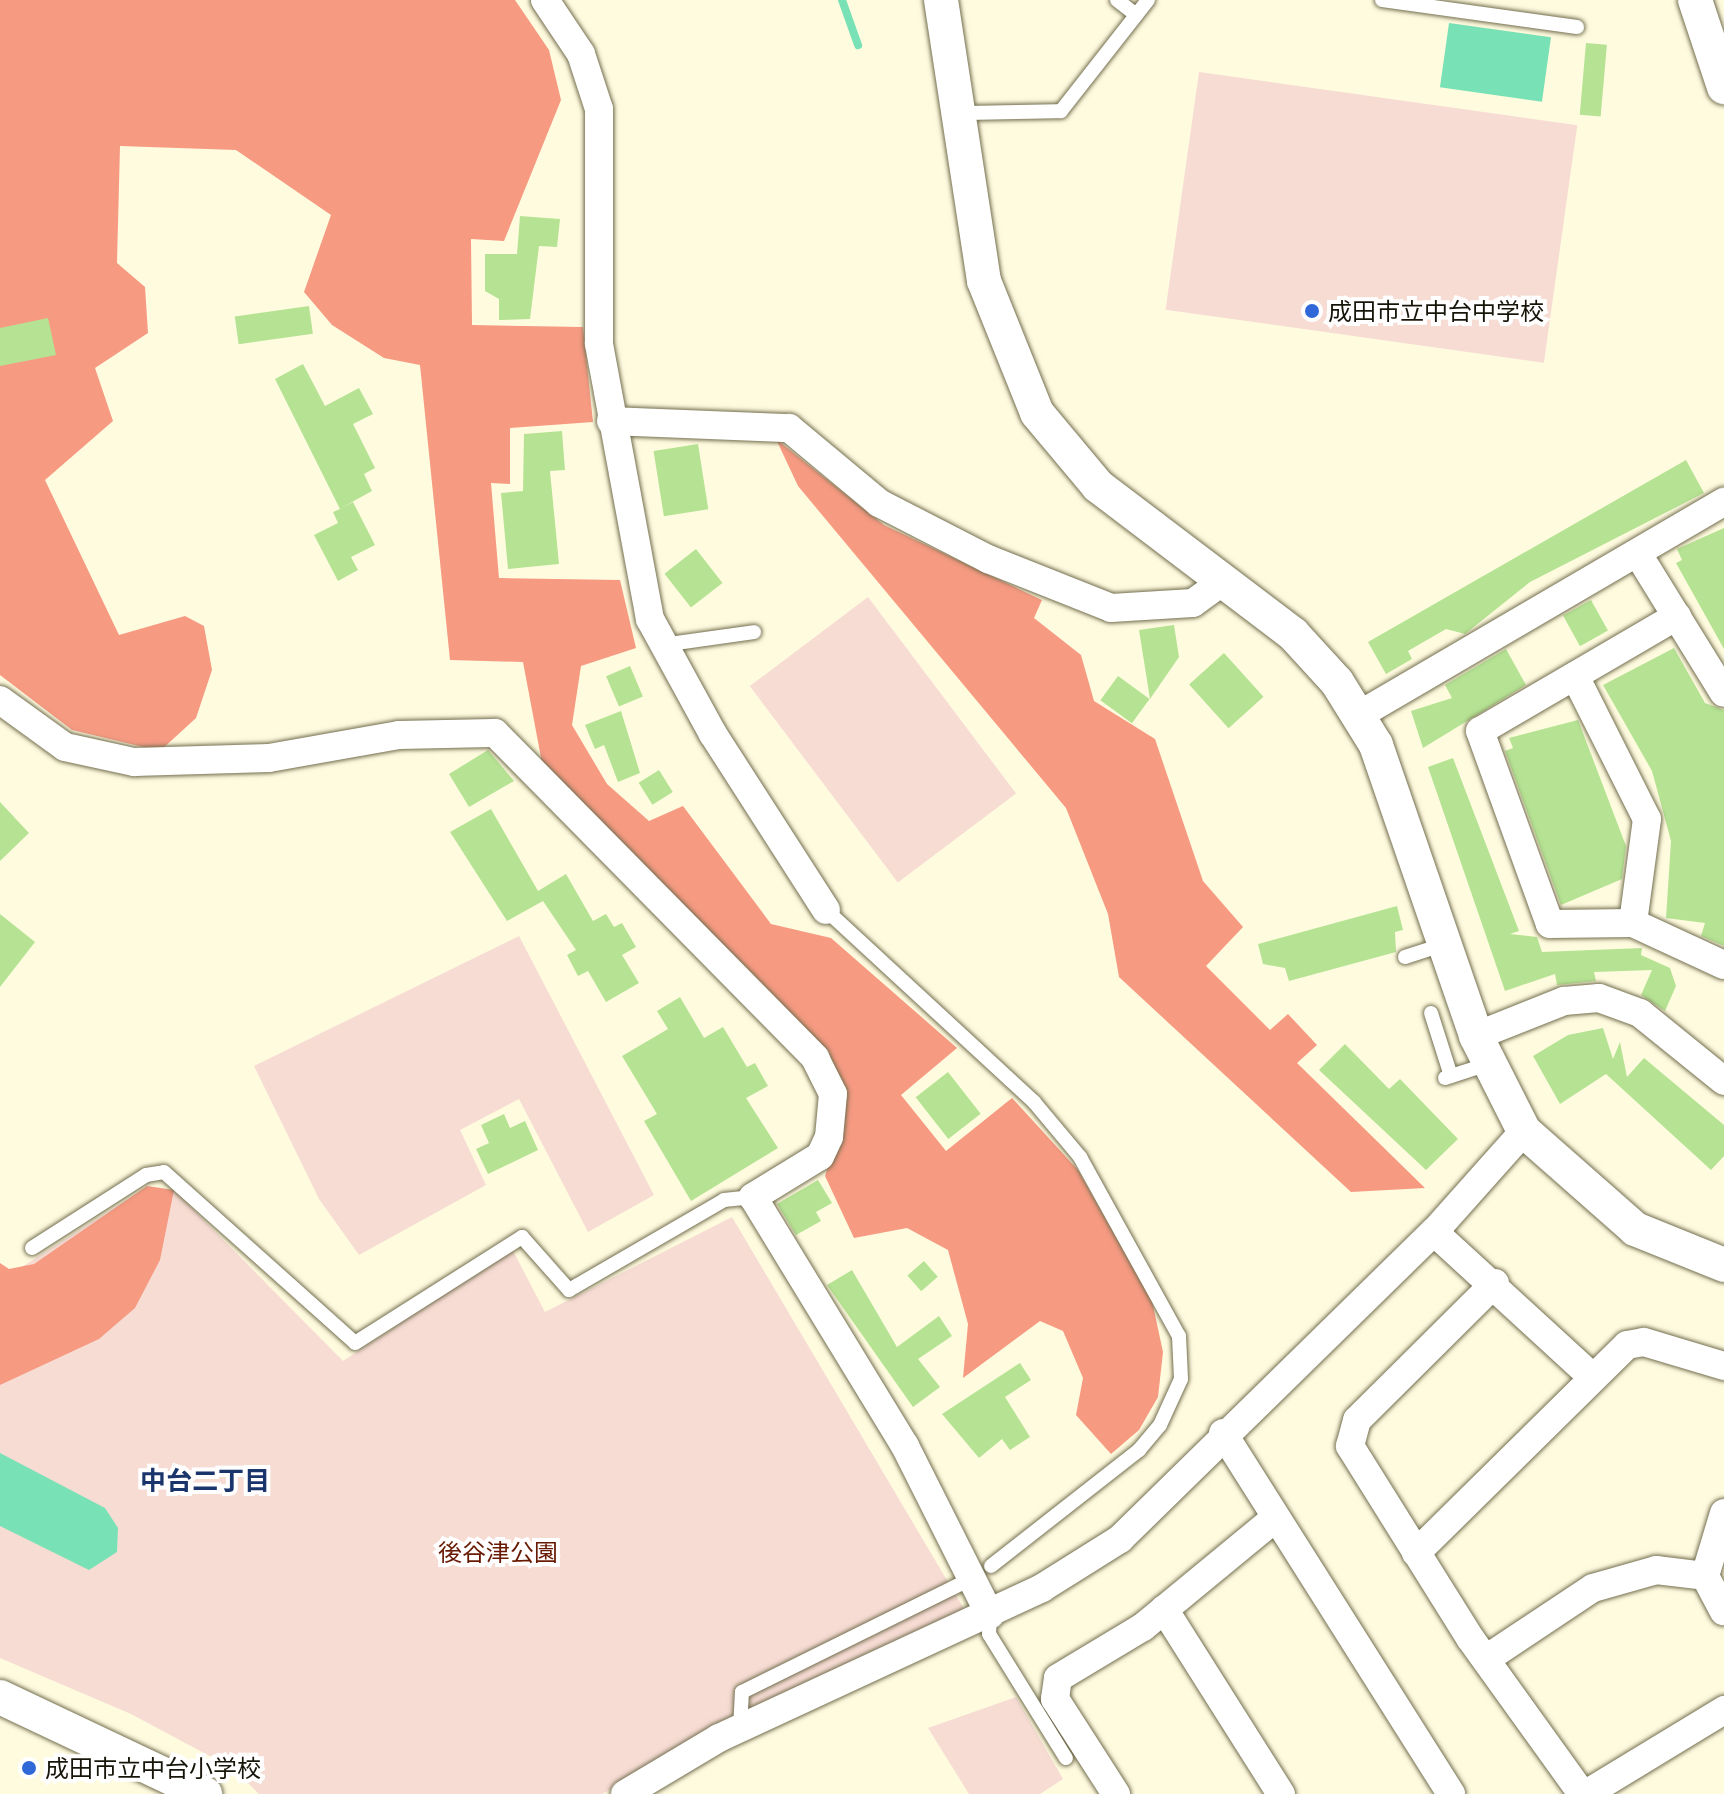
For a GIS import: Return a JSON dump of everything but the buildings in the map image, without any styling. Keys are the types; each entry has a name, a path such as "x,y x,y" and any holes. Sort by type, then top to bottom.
{"street":[{"path":"545,0 581,54 599,109 595,264 611,421 662,645 826,910"},
{"path":"941,0 961,113 984,281 1037,413 1098,486 1293,634 1359,715 1376,745 1478,1039 1524,1131 1635,1229 1724,1265"},
{"path":"1695,0 1724,87"},
{"path":"611,421 789,428 807,436 879,503 988,559 1111,608 1193,603 1223,581"},
{"path":"1359,715 1724,502"},
{"path":"1638,554 1724,693"},
{"path":"1677,616 1492,721 1480,731 1550,924 1633,923 1724,965"},
{"path":"1575,676 1647,819 1633,923"},
{"path":"0,700 65,747 134,762 269,758 399,735 495,733 815,1058 833,1094 829,1137 820,1156 753,1197 905,1446 990,1615"},
{"path":"1478,1039 1564,1001 1599,998 1640,1013 1720,1066"},
{"path":"625,1794 740,1729 990,1615 1120,1539 1223,1433 1434,1232 1524,1131"},
{"path":"1434,1232 1495,1283 1592,1377"},
{"path":"1495,1283 1350,1435 1416,1553 1486,1659 1584,1794 1724,1710"},
{"path":"1416,1553 1627,1345 1644,1342 1724,1366"},
{"path":"1223,1433 1451,1794"},
{"path":"1724,1513 1705,1576 1724,1611"},
{"path":"1109,1791 1054,1687 1164,1609 1275,1518"},
{"path":"1486,1659 1564,1600 1614,1580 1656,1570 1705,1576"},
{"path":"1164,1609 1281,1794"},
{"path":"0,1697 205,1794"}],"lane":[{"path":"1117,0 1136,15"},
{"path":"961,113 1061,111 1148,0"},
{"path":"1389,0 1577,27"},
{"path":"662,645 754,632"},
{"path":"826,910 842,931 997,1065 1080,1157 1179,1336 1181,1379 1160,1425 991,1566"},
{"path":"1405,957 1443,945"},
{"path":"1433,1021 1478,1039 1448,1077 1433,1021"},
{"path":"32,1248 146,1175 164,1172 355,1343 522,1237 569,1290 724,1200 753,1197"},
{"path":"740,1729 742,1692 963,1583"},
{"path":"990,1615 989,1634 1066,1758"}],"green space":[{"path":"1199,72 1577,125 1544,363 1166,310"},
{"path":"868,597 1016,793 898,883 750,686"},
{"path":"519,936 654,1195 588,1232 519,1099 460,1130 486,1185 359,1255 319,1199 254,1066"},
{"name":"後谷津公園","path":"146,1187 174,1190 343,1361 512,1249 545,1312 732,1217 964,1609 602,1794 259,1794 234,1769 131,1714 0,1658 0,1268 14,1272"},
{"path":"1016,1697 1063,1779 1040,1794 969,1794 928,1728"}],"shaded area":[{"path":"0,0 515,0 549,50 561,100 504,241 471,239 472,325 583,327 593,422 510,428 510,484 491,483 499,578 620,580 636,648 581,666 572,725 607,784 649,821 683,806 771,924 831,938 957,1048 901,1095 946,1151 1012,1098 1078,1170 1152,1301 1163,1352 1158,1397 1139,1430 1111,1454 1076,1415 1083,1378 1063,1331 1040,1321 963,1378 968,1324 948,1250 907,1228 854,1238 825,1176 846,1110 830,1055 542,763 523,662 450,660 420,365 384,358 332,325 304,292 331,215 236,150 120,146 117,263 145,287 148,333 95,368 113,421 45,480 119,635 185,616 204,626 212,670 196,718 160,751 72,730 0,675"},
{"path":"1449,23 1551,37 1542,102 1440,87"},
{"path":"776,439 884,525 1042,600 1034,618 1081,655 1094,701 1155,739 1203,881 1243,927 1206,966 1270,1030 1288,1014 1317,1045 1297,1063 1425,1188 1351,1192 1119,977 1108,914 1066,808 798,486"},
{"path":"147,1186 174,1190 160,1260 135,1308 99,1339 0,1385 0,1263 9,1269 34,1264"},
{"path":"0,1453 105,1508 118,1528 117,1552 89,1570 0,1526"}],"waterway":[{"path":"842,0 858,45"}],"place":[{"name":"成田市立中台中学校","path":"1312,311"},
{"name":"成田市立中台小学校","path":"29,1768"}],"district":[{"name":"中台二丁目","path":"205,1480"}]}
